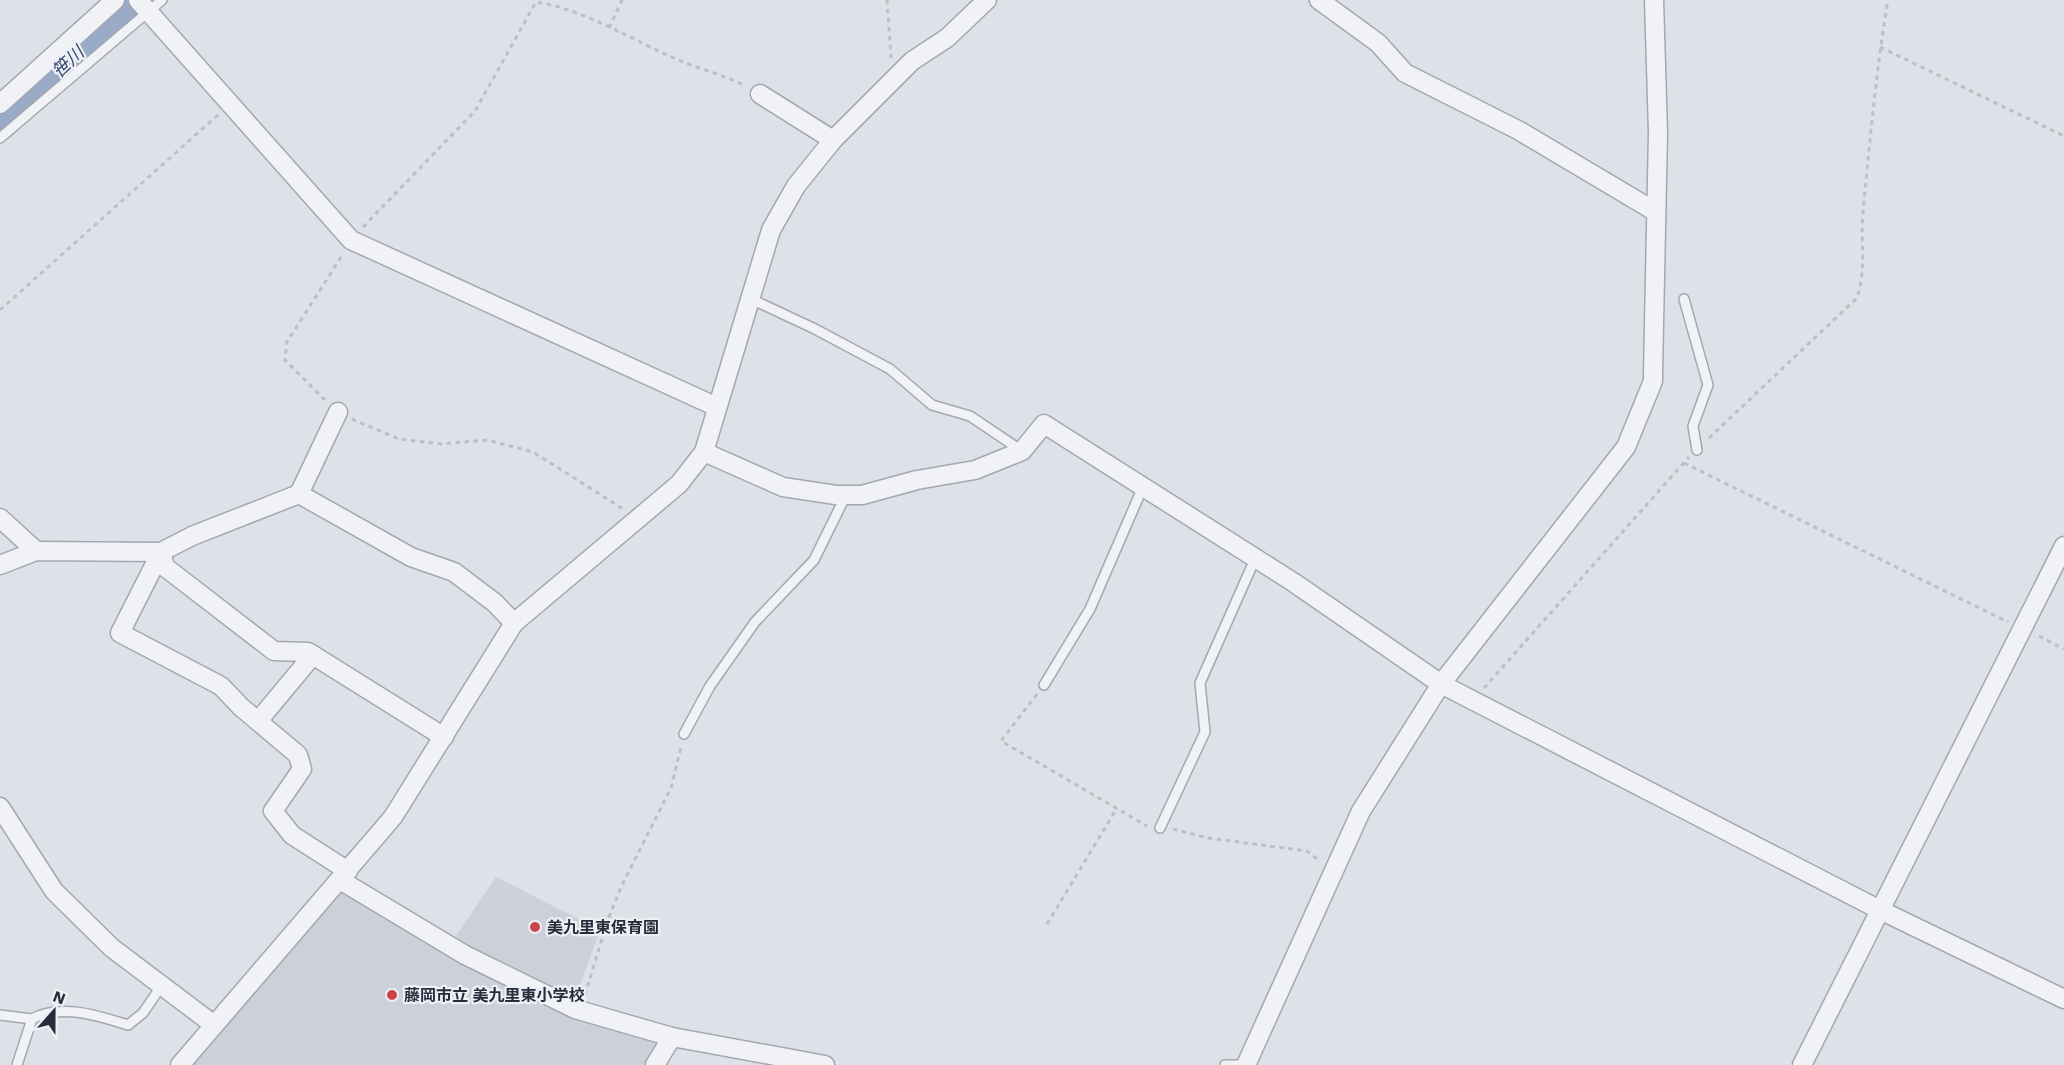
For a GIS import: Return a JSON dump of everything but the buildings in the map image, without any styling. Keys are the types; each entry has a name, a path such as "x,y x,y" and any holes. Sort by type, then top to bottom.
{"street":[{"path":"0,104 115,0"},
{"path":"180,1065 393,817 514,623 679,484 704,452 771,230 796,186 833,140 912,61 947,38 987,0"},
{"path":"1319,0 1378,43 1405,74 1518,130 1656,212"},
{"path":"1246,1065 1361,811 1441,684 1600,481 1634,431 1653,381 1658,132 1654,0"},
{"path":"148,5 230,104 351,240 717,407"},
{"path":"760,94 833,140"},
{"path":"0,565 36,551 161,552 192,536 299,494 338,412"},
{"path":"704,452 783,487 862,495 917,480 975,470 1022,451 1044,424 1142,489 1255,559 1441,684 1880,910 2064,999"},
{"path":"299,494 411,557 454,572 495,603 514,623"},
{"path":"0,518 36,551"},
{"path":"1802,1065 2064,546"},
{"path":"161,552 165,567 274,651 308,652 444,737"},
{"path":"161,552 120,633 221,686 298,755 302,770 273,812 292,835 344,876 465,955 580,1011 672,1037 825,1065"},
{"path":"258,721 313,655"},
{"path":"0,807 54,891 112,948 214,1025"},
{"path":"655,1065 672,1037"}],"lane":[{"path":"0,138 148,5"},
{"path":"749,298 815,329 890,369 932,405 970,416 1022,451"},
{"path":"1684,299 1708,385 1693,426 1697,450"},
{"path":"1044,685 1090,609 1142,489"},
{"path":"684,734 710,686 755,622 814,560 846,495"},
{"path":"1160,828 1205,732 1200,683 1255,559"},
{"path":"0,1015 32,1019 64,1012 97,1016 128,1025 142,1013 162,985"},
{"path":"16,1065 32,1019"},
{"path":"1225,1065 1246,1065"}],"path":[{"path":"609,28 621,0"},
{"path":"887,0 893,80"},
{"path":"1473,700 1684,463 1857,298 1864,275 1863,215 1880,47 1888,0"},
{"path":"638,519 533,452 487,440 441,444 399,439 338,412 285,360 288,342 351,240 475,111 536,2 563,6 679,60 718,72 760,94"},
{"path":"1880,47 2064,136"},
{"path":"0,310 230,104"},
{"path":"1684,463 2064,649"},
{"path":"1044,685 1001,741 1153,829 1168,827 1208,838 1307,851 1334,870"},
{"path":"580,1011 607,922 621,887 671,788 684,734"},
{"path":"1047,924 1117,808"}],"shaded area":[{"path":"496,877 600,930 574,1002 452,942"},
{"name":"藤岡市立 美九里東小学校","path":"348,890 655,1039 658,1046 645,1065 189,1065 218,1036 338,891"}],"waterway":[{"name":"笹川","path":"0,125 136,0"}],"place":[{"name":"美九里東保育園","path":"535,927"},
{"name":"藤岡市立 美九里東小学校","path":"392,995"}]}
